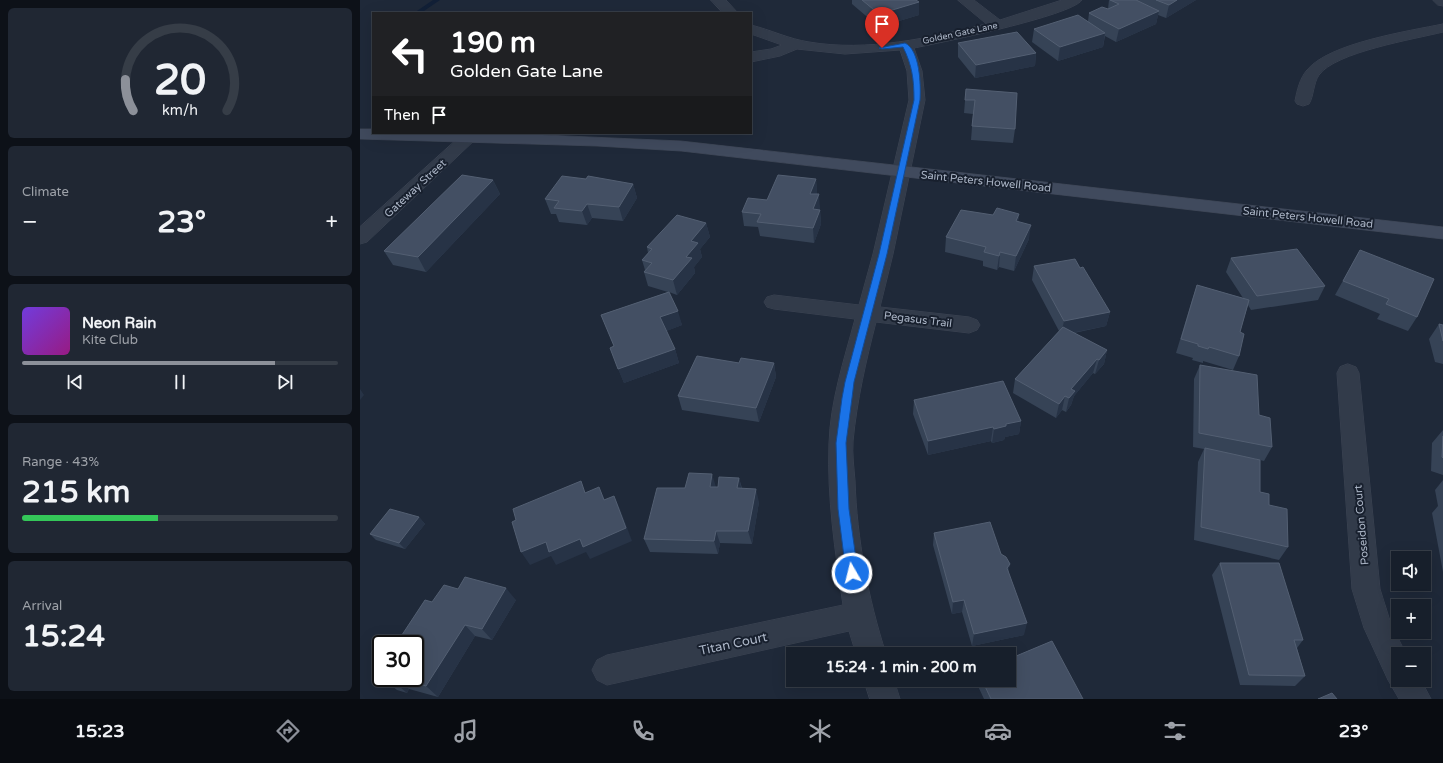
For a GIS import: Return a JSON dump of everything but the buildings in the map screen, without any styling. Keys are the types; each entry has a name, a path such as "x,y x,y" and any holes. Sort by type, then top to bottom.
{"main road":[{"name":"Saint Peters Howell Road","path":"360,134 646,143 1443,232"}],"street":[{"path":"718,0 730,12"},
{"path":"965,0 998,26"},
{"name":"Golden Gate Lane","path":"752,29 776,40 794,45 844,50 905,45 998,26 1038,14 1075,0"},
{"path":"1303,101 1313,72 1322,64 1347,52 1443,28"},
{"name":"Golden Gate Lane","path":"752,57 775,53 794,45"},
{"name":"Pegasus Trail","path":"869,647 859,615 843,509 841,443 849,382 883,254 900,171 917,100 918,79 914,62 905,45"},
{"name":"Gateway Street","path":"360,238 470,137"},
{"name":"Pegasus Trail","path":"774,302 969,325"},
{"name":"Poseidon Court","path":"1348,373 1366,589 1378,628 1391,655"},
{"name":"Titan Court","path":"607,670 859,615"},
{"path":"881,687 885,699"},
{"path":"1408,687 1416,699"}],"waterway":[{"path":"419,12 437,0"}],"route":[{"path":"852,573 843,509 841,443 849,382 883,254 900,171 917,100 918,79 914,62 905,45 882,48"}]}
